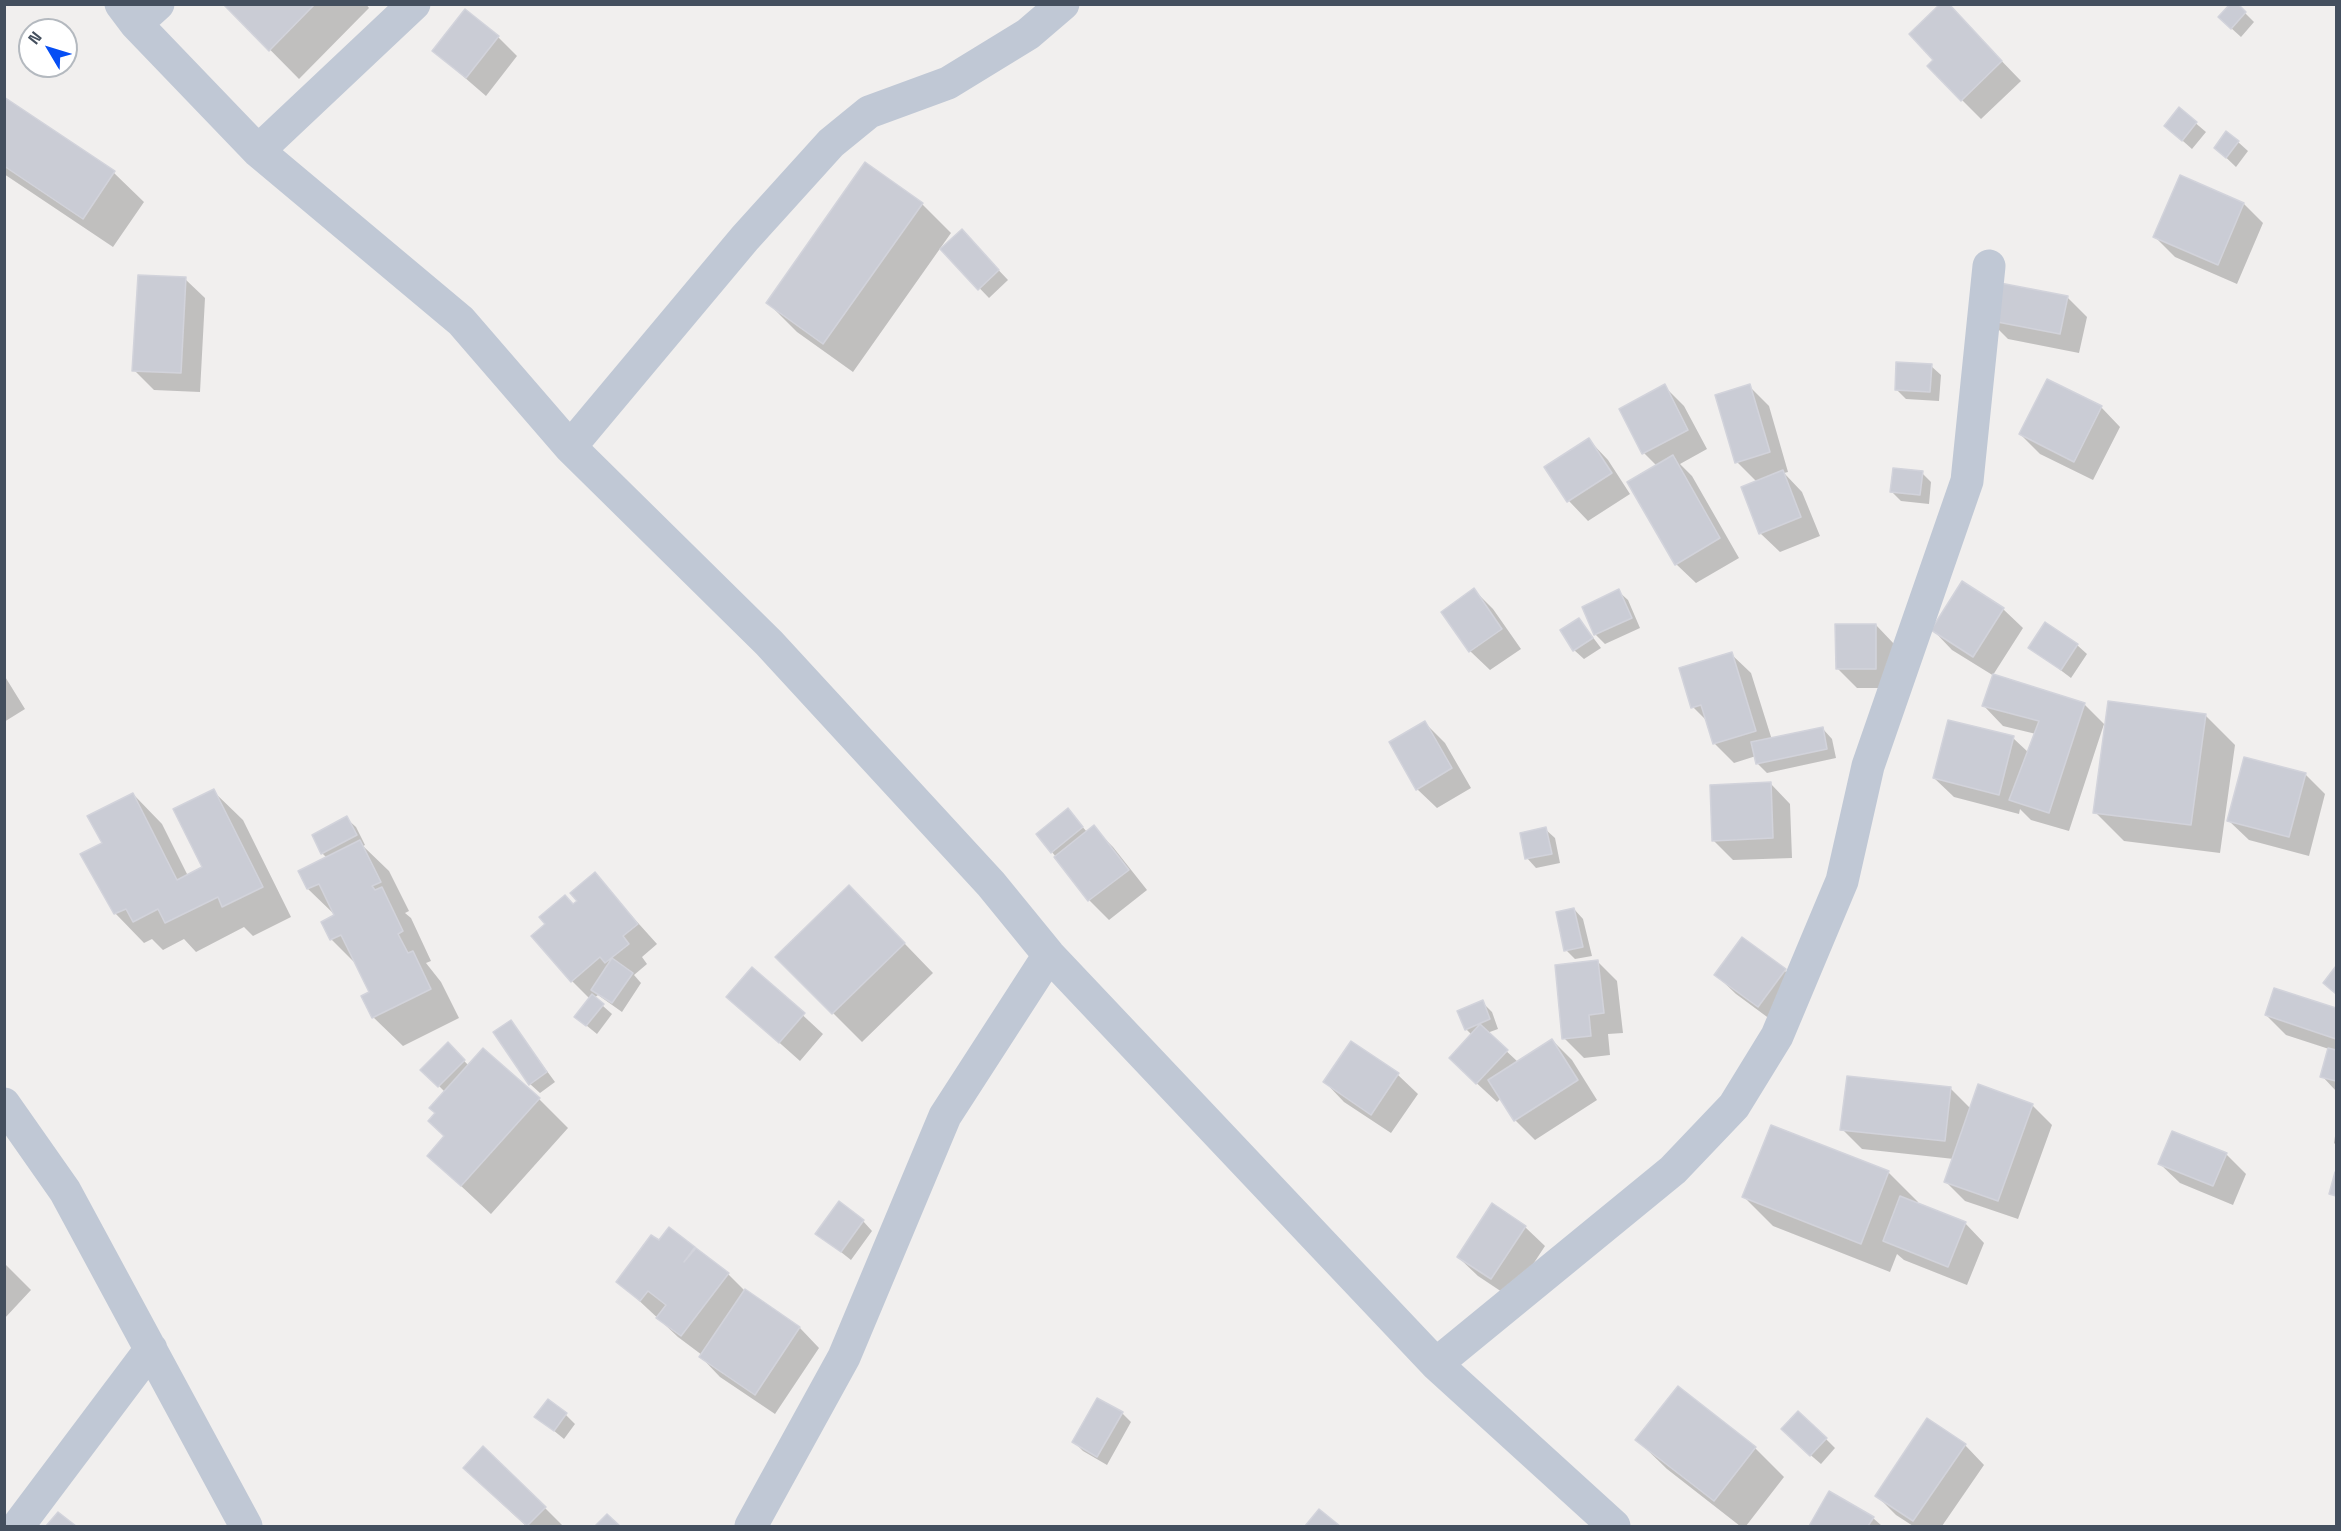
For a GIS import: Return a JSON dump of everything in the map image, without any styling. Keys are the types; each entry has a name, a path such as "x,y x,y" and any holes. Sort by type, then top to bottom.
{"street":[{"path":"258,151 414,4"},
{"path":"570,447 745,238 831,143 869,112 948,83 1028,34 1063,4"},
{"path":"138,11 258,151 461,321 570,447 769,643 991,884 1049,954 1436,1364 1614,1527"},
{"path":"1436,1364 1673,1170 1734,1106 1777,1036 1842,881 1868,766 1967,481 1989,266"},
{"path":"751,1527 844,1357 945,1116 1049,954"},
{"path":"4,1104 65,1191 246,1527"},
{"path":"18,1527 150,1349"}],"building":[{"path":"223,4 315,4 269,51"},
{"path":"1940,4 1949,4 2002,61 1961,101 1927,66 1933,60 1909,34"},
{"path":"2230,4 2238,4 2246,12 2231,29 2218,17"},
{"path":"465,9 499,36 466,78 432,51"},
{"path":"4,97 115,171 83,219 4,166"},
{"path":"2179,107 2197,122 2182,141 2164,126"},
{"path":"2226,131 2239,141 2226,158 2214,148"},
{"path":"865,162 923,203 823,344 766,303"},
{"path":"2180,175 2244,203 2218,265 2153,237"},
{"path":"962,229 999,270 978,290 940,249"},
{"path":"138,275 186,277 181,373 132,371"},
{"path":"1995,282 2068,296 2060,334 1987,320"},
{"path":"1896,362 1932,364 1930,392 1895,390"},
{"path":"2047,379 2102,406 2074,462 2019,434"},
{"path":"1665,384 1688,430 1642,454 1619,409"},
{"path":"1750,384 1770,452 1735,463 1715,395"},
{"path":"1589,438 1612,473 1567,502 1544,467"},
{"path":"1673,455 1720,538 1675,565 1627,482"},
{"path":"1893,468 1923,471 1920,495 1890,492"},
{"path":"1783,470 1801,517 1759,534 1741,487"},
{"path":"1962,581 2004,608 1973,657 1931,630"},
{"path":"1474,588 1502,629 1469,652 1441,612"},
{"path":"1619,589 1632,618 1594,635 1582,607"},
{"path":"1579,618 1593,638 1573,651 1560,630"},
{"path":"2045,622 2078,644 2061,670 2028,648"},
{"path":"1835,624 1876,624 1876,669 1836,669"},
{"path":"1732,652 1756,731 1713,744 1701,705 1691,708 1679,668"},
{"path":"1993,674 2085,703 2049,813 2009,800 2039,721 1982,706"},
{"path":"2108,701 2206,714 2191,825 2093,813"},
{"path":"1948,720 2014,736 1999,795 1933,778"},
{"path":"1425,721 1452,768 1416,790 1389,742"},
{"path":"1823,727 1827,749 1756,764 1751,742"},
{"path":"2244,757 2306,773 2289,837 2227,821"},
{"path":"1771,782 1773,838 1712,841 1710,785"},
{"path":"214,789 263,887 222,907 218,897 165,923 158,909 133,922 126,909 114,914 80,854 102,843 87,816 133,793 177,880 202,867 173,809"},
{"path":"1068,808 1083,827 1051,853 1036,834"},
{"path":"347,816 357,835 321,854 312,835"},
{"path":"1094,825 1129,870 1088,901 1054,857"},
{"path":"1546,827 1552,854 1525,859 1520,833"},
{"path":"360,840 381,882 372,886 375,890 382,887 403,931 398,934 408,953 413,951 431,989 372,1018 361,996 369,992 341,935 330,940 321,922 334,915 319,884 307,889 298,871"},
{"path":"595,872 638,924 623,936 629,944 605,963 600,957 571,982 531,936 545,924 539,917 565,895 573,904 577,901 570,893"},
{"path":"849,885 905,943 832,1014 775,957"},
{"path":"1574,908 1583,947 1564,951 1556,912"},
{"path":"1742,937 1786,969 1758,1007 1714,975"},
{"path":"612,958 633,973 612,1003 591,990"},
{"path":"1598,960 1604,1013 1589,1015 1591,1036 1562,1039 1555,965"},
{"path":"2336,966 2336,994 2323,983"},
{"path":"752,967 805,1013 779,1043 726,997"},
{"path":"2274,988 2336,1008 2336,1039 2265,1015"},
{"path":"592,994 604,1004 586,1026 574,1017"},
{"path":"1483,1000 1490,1019 1465,1030 1457,1011"},
{"path":"511,1020 547,1072 529,1085 493,1032"},
{"path":"1480,1024 1508,1050 1476,1084 1449,1058"},
{"path":"1552,1039 1578,1080 1514,1121 1488,1080"},
{"path":"1351,1041 1399,1073 1371,1115 1323,1082"},
{"path":"448,1042 465,1060 438,1087 420,1070"},
{"path":"483,1048 540,1098 461,1186 427,1156 444,1136 428,1121 435,1113 429,1108"},
{"path":"2328,1048 2336,1050 2336,1081 2320,1077"},
{"path":"1847,1076 1951,1087 1945,1141 1840,1130"},
{"path":"1978,1084 2033,1104 1998,1201 1944,1182"},
{"path":"1771,1125 1889,1171 1861,1244 1742,1197"},
{"path":"2172,1131 2227,1153 2213,1186 2158,1164"},
{"path":"2336,1172 2336,1196 2329,1194"},
{"path":"1900,1196 1966,1222 1948,1267 1883,1241"},
{"path":"839,1201 864,1220 841,1252 815,1234"},
{"path":"1492,1203 1526,1226 1491,1279 1457,1257"},
{"path":"669,1227 695,1247 684,1262 696,1248 729,1273 681,1336 656,1318 666,1305 648,1291 640,1301 616,1282 651,1235 659,1240"},
{"path":"745,1289 800,1327 755,1395 699,1357"},
{"path":"1678,1386 1756,1447 1714,1501 1635,1440"},
{"path":"1097,1398 1123,1412 1097,1457 1072,1442"},
{"path":"548,1399 567,1413 554,1431 534,1417"},
{"path":"1798,1411 1827,1438 1810,1456 1781,1429"},
{"path":"1927,1418 1966,1444 1913,1521 1875,1496"},
{"path":"483,1446 546,1507 527,1526 463,1468"},
{"path":"1829,1491 1874,1517 1868,1526 1809,1526"},
{"path":"1319,1509 1340,1526 1305,1526"},
{"path":"58,1512 76,1526 46,1526"},
{"path":"607,1514 620,1526 595,1526"}]}
